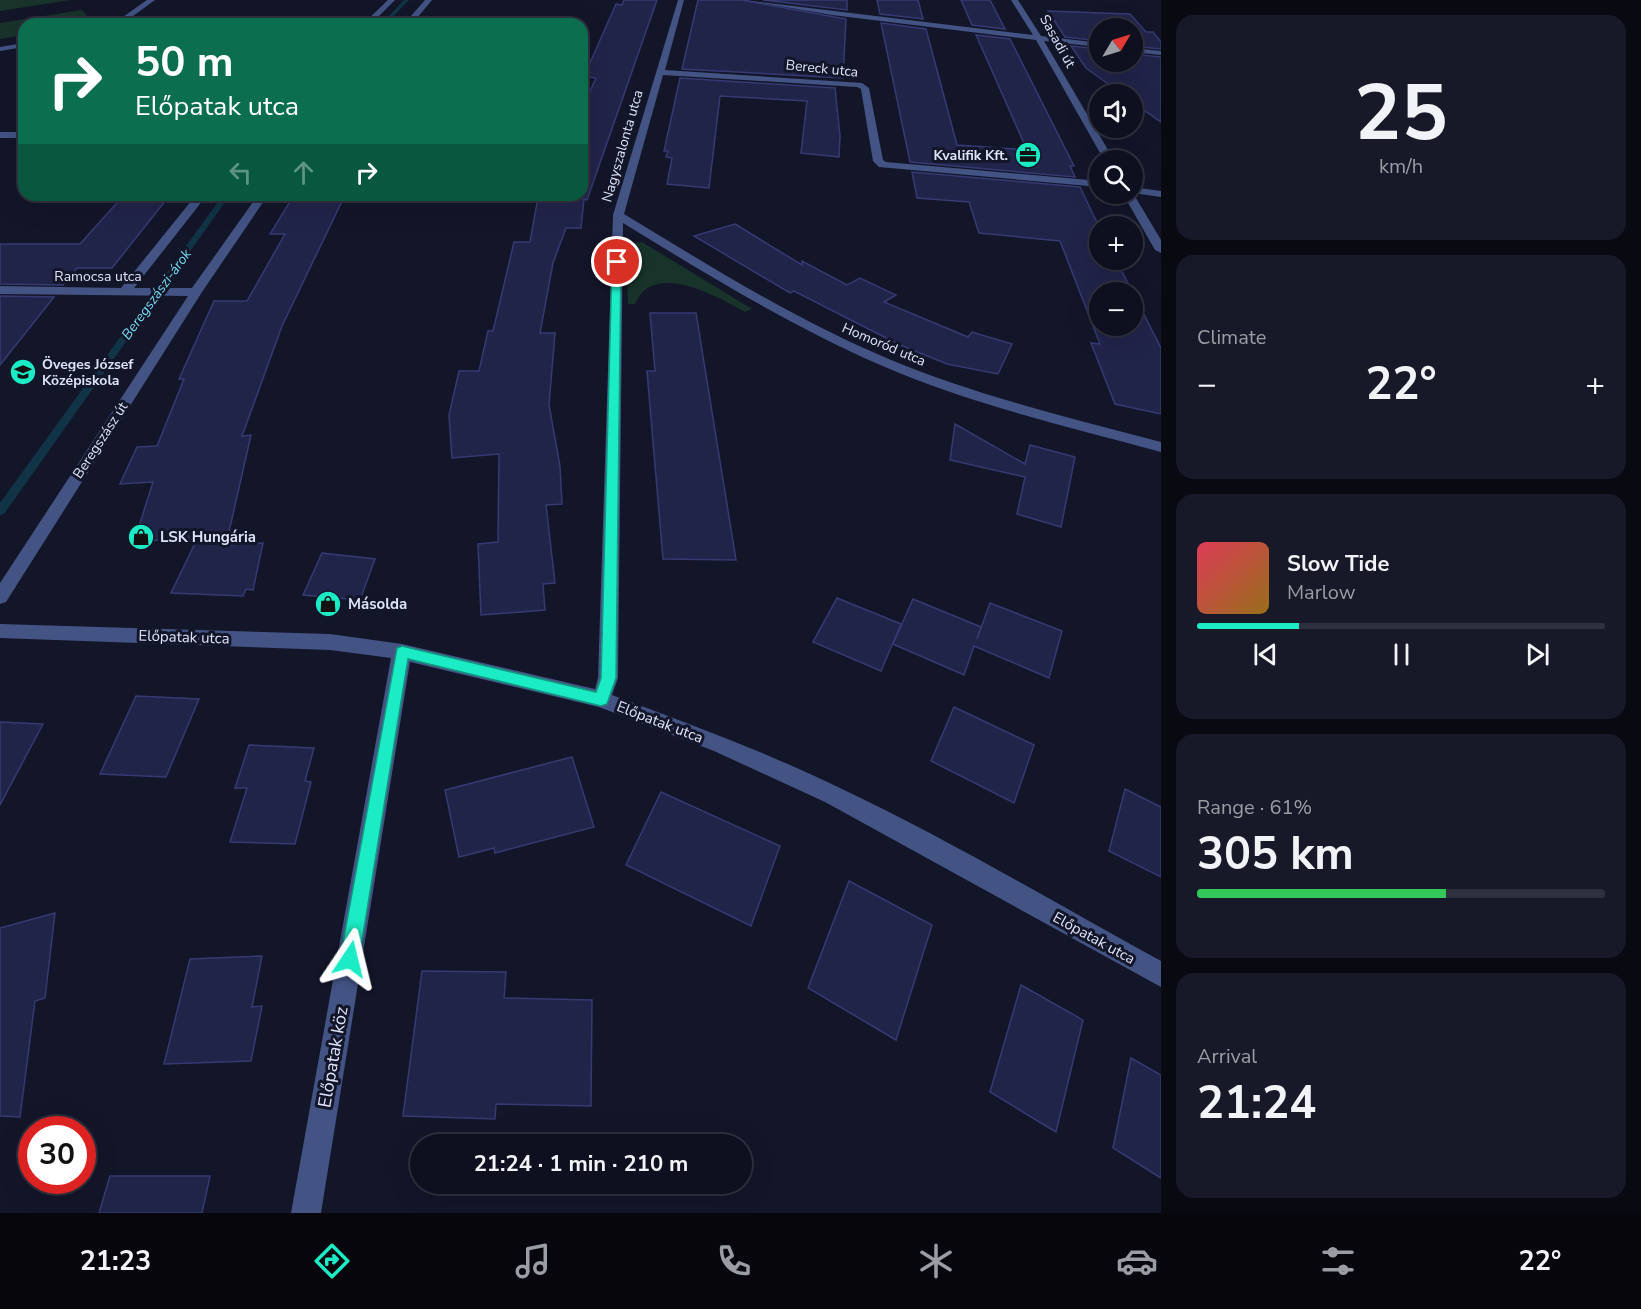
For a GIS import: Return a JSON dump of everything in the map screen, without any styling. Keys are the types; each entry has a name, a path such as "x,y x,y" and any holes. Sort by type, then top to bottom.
{"street":[{"path":"126,18 152,0"},
{"path":"373,18 392,0"},
{"path":"413,18 429,0"},
{"name":"Nagyszalonta utca","path":"601,699 608,678 618,215 658,72 681,0"},
{"path":"747,0 832,14 1089,44"},
{"name":"Sasadi út","path":"1014,0 1028,18 1103,150"},
{"path":"0,49 18,46"},
{"path":"0,60 12,47"},
{"path":"1143,51 1161,53"},
{"name":"Bereck utca","path":"658,72 859,85 865,88 878,160 883,165 1089,183"},
{"path":"0,135 18,135"},
{"path":"1143,191 1161,194"},
{"path":"125,291 197,201"},
{"name":"Beregszász út","path":"0,597 196,292 258,201"},
{"path":"1134,204 1161,250"},
{"name":"Homoród utca","path":"618,215 744,292 884,362 941,384 1018,409 1161,447"},
{"name":"Ramocsa utca","path":"0,290 196,292"},
{"name":"Előpatak utca","path":"0,631 330,642 402,652 601,699 721,745 833,795 1161,975"},
{"name":"Előpatak köz","path":"306,1213 402,652"}],"green space":[{"path":"0,0 71,0 0,11"},
{"path":"82,10 88,18 32,18"},
{"path":"18,20 18,36 0,39 0,23"},
{"path":"642,242 752,309 745,312 703,291 670,283 656,284 644,291 635,304 628,304 626,249 634,243"}],"building":[{"path":"624,0 657,0 588,197 588,96 596,78 588,77 590,72 588,72 588,67 616,4 622,5"},
{"path":"698,0 742,0 846,19 843,78 682,69"},
{"path":"763,0 847,0 847,10"},
{"path":"877,0 918,0 923,19 880,14"},
{"path":"961,0 990,0 1005,29 972,25"},
{"path":"1048,11 1130,14 1134,18 1089,18 1089,40 1065,37"},
{"path":"881,23 926,29 957,145 1027,150 976,35 1010,39 1074,166 1070,166 1075,177 910,162"},
{"path":"1143,29 1146,32 1153,32 1161,42 1161,49 1143,47"},
{"path":"1071,46 1089,48 1089,70"},
{"path":"1143,55 1161,57 1161,122 1143,110 1143,84 1108,84 1092,72 1143,72"},
{"path":"680,78 835,88 840,136 839,157 801,153 807,101 720,96 709,188 667,184 672,158 666,157 668,151 664,151"},
{"path":"912,172 1080,187 1094,216 1089,216 1089,270 1121,270 1127,282 1089,282 1089,316 1060,241 979,233 969,202 917,198"},
{"path":"119,201 165,201 112,268 77,268 63,285 0,284 0,244 80,244"},
{"path":"290,201 342,201 282,326 242,436 251,435 226,545 263,543 253,590 246,589 243,596 171,593 198,537 134,542 153,482 120,484 137,447 157,446 184,379 179,379 214,301 247,301 285,234 270,234"},
{"path":"537,201 584,201 581,228 566,228 553,263 540,333 555,333 549,405 560,466 562,504 546,505 555,583 543,584 545,610 481,615 478,544 498,542 499,454 452,458 449,415 459,371 479,371 488,331 493,331 514,242 530,242"},
{"path":"735,224 802,265 802,261 847,285 860,278 896,295 884,302 968,337 972,332 1012,344 998,374 947,364 900,345 794,291 790,293 694,236"},
{"path":"0,296 54,297 0,365"},
{"path":"650,313 696,313 736,560 663,559 647,371 655,371"},
{"path":"1143,313 1161,348 1161,414 1115,404 1091,343 1100,344 1097,336 1143,336"},
{"path":"955,424 1025,464 1030,445 1075,457 1061,527 1017,514 1025,477 950,460"},
{"path":"322,553 375,559 360,600 303,595"},
{"path":"837,598 901,624 881,671 813,642"},
{"path":"913,599 981,627 977,639 990,603 1062,631 1049,678 974,646 964,675 893,644"},
{"path":"136,696 199,699 166,777 100,774"},
{"path":"954,707 1034,745 1014,803 931,761"},
{"path":"0,722 43,724 0,805"},
{"path":"249,745 314,748 305,781 311,782 295,844 230,842 247,788 235,788"},
{"path":"572,757 594,827 495,853 494,848 459,857 445,790"},
{"path":"1125,789 1161,807 1161,877 1109,851"},
{"path":"661,792 780,846 751,926 626,865"},
{"path":"849,881 932,925 896,1040 808,988"},
{"path":"55,913 45,998 35,1001 20,1116 18,1117 0,1116 0,928"},
{"path":"262,956 252,1007 262,1006 251,1061 164,1064 190,959"},
{"path":"422,971 506,972 504,998 592,1000 591,1106 496,1104 495,1119 403,1116"},
{"path":"1021,985 1083,1020 1056,1132 990,1092"},
{"path":"1131,1058 1161,1075 1161,1178 1113,1148"},
{"path":"110,1176 210,1176 202,1213 99,1213"}],"waterway":[{"name":"Beregszászi-árok","path":"389,18 407,0"},
{"name":"Beregszászi-árok","path":"0,511 223,201"}],"place":[{"name":"Kvalifik Kft.","path":"1028,155"},
{"name":"Öveges József Középiskola","path":"23,372"},
{"name":"LSK Hungária","path":"141,537"},
{"name":"Másolda","path":"328,604"}],"route":[{"path":"350,959 402,652 601,699 608,678 617,262"}]}
